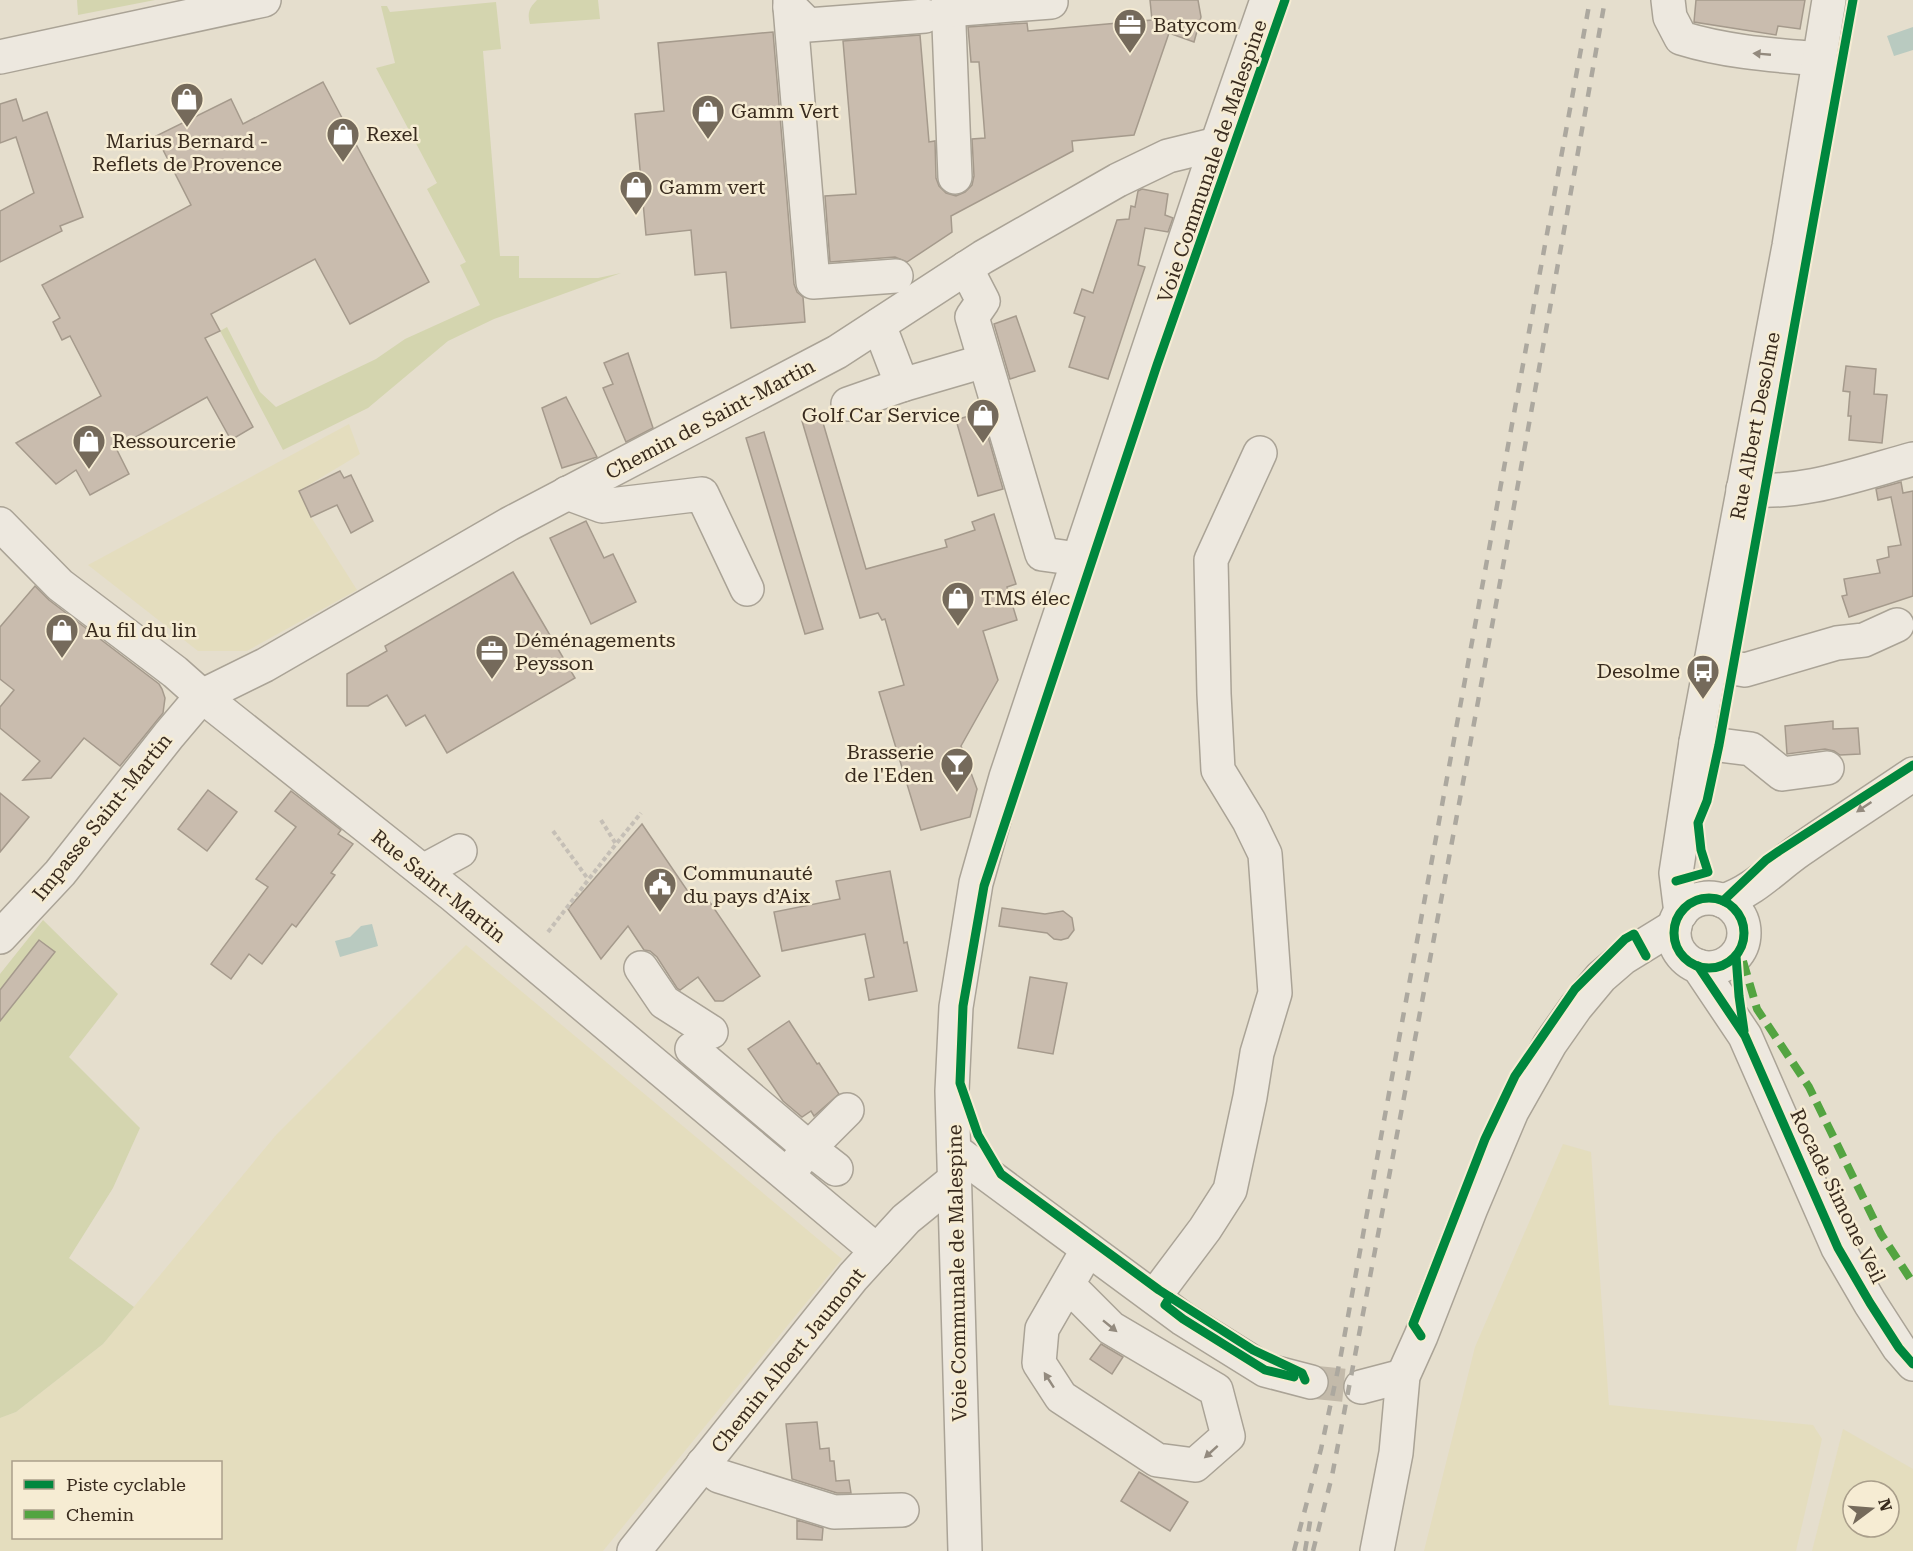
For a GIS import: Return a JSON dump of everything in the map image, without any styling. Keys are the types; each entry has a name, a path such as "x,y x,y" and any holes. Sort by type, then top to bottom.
{"street":[{"path":"0,57 264,0"},
{"name":"Voie Communale de Malespine","path":"965,1551 952,1091 956,1007 976,883 1006,777 1267,0"},
{"path":"1668,0 1670,17 1681,38 1704,45 1748,52 1820,58"},
{"name":"Rue Albert Desolme","path":"1694,926 1676,873 1679,852 1710,664 1789,246 1829,0"},
{"path":"790,4 808,24 940,8 1052,2"},
{"path":"790,4 813,282 896,276"},
{"path":"940,8 955,177"},
{"name":"Chemin de Saint-Martin","path":"202,696 265,665 508,524 837,352 966,268 1118,180 1168,156 1217,144"},
{"path":"966,268 983,301 972,317 1041,554 1078,559"},
{"path":"879,324 902,385"},
{"path":"848,404 974,364"},
{"path":"1154,1297 1205,1229 1230,1190 1257,1053 1275,993 1266,854 1218,770 1214,694 1211,560 1260,453"},
{"path":"1743,489 1777,491 1847,477 1913,459"},
{"path":"567,493 602,507 702,494 747,589"},
{"name":"Rue Saint-Martin","path":"0,524 60,585 175,672 202,696 423,871 877,1251"},
{"path":"1710,664 1745,670 1837,644 1864,640 1897,625"},
{"name":"Impasse Saint-Martin","path":"0,937 60,873 202,696"},
{"path":"1696,742 1751,749 1782,774 1827,768"},
{"path":"1377,1551 1396,1454 1403,1376 1512,1111 1550,1044 1601,976 1623,958 1694,926 1757,885 1799,851 1913,774"},
{"path":"423,871 460,851"},
{"name":"Rocade Simone Veil","path":"1745,1036 1736,956 1743,944 1744,932 1742,919 1734,908 1694,926 1838,1248 1869,1303 1899,1348 1913,1364"},
{"path":"1694,926 1708,968 1719,968 1736,956"},
{"path":"641,968 664,1002 809,1148 836,1169"},
{"path":"787,1176 809,1148 847,1110"},
{"path":"954,1165 1088,1249 1184,1319 1265,1370 1311,1382"},
{"name":"Chemin Albert Jaumont","path":"634,1551 853,1277 954,1165"},
{"path":"1068,1285 1112,1328 1216,1390 1228,1436 1195,1465 1157,1460 1060,1397 1039,1363 1042,1329 1088,1249"},
{"path":"1361,1387 1403,1376"},
{"path":"703,1464 719,1476 834,1512 902,1510"}],"path":[{"path":"548,932 641,813"},
{"path":"601,820 616,844"},
{"path":"553,831 588,879"}],"shaded area":[{"path":"1913,27 1913,50 1894,56 1887,36"},
{"path":"349,424 360,454 299,491 311,517 357,590 247,651 198,651 88,565"},
{"path":"372,924 378,946 340,957 335,941 350,937 361,926"},
{"path":"466,945 842,1259 603,1551 0,1551 0,1418 16,1412 103,1344 276,1135"},
{"path":"1563,1144 1591,1152 1609,1405 1813,1425 1822,1439 1796,1551 1424,1551 1475,1347"},
{"path":"1843,1429 1913,1469 1913,1551 1812,1551"}],"green space":[{"path":"77,0 155,0 78,15"},
{"path":"537,0 598,0 600,19 530,24 529,11"},
{"path":"496,2 501,49 483,51 500,256 519,256 519,278 598,278 621,273 494,319 448,341 368,408 283,450 220,331 227,327 260,392 276,407 376,359 405,339 480,305 460,265 466,262 427,189 437,183 376,68 395,63 381,6 387,6 390,12"},
{"path":"43,920 118,994 69,1057 140,1128 113,1188 69,1258 134,1307 103,1344 16,1412 0,1418 0,974"}],"building":[{"path":"1150,0 1198,0 1201,17 1194,42 1169,33 1134,135 1072,141 1073,151 951,216 952,232 907,262 895,257 830,262 825,196 856,194 843,41 920,35 929,142 935,141 936,178 939,186 946,193 956,196 965,192 972,185 974,176 972,139 985,138 979,62 971,62 968,27 1027,23 1028,31 1152,20"},
{"path":"1696,0 1805,0 1800,29 1778,26 1776,35 1694,22"},
{"path":"773,32 794,284 797,292 803,297 805,322 731,328 726,272 695,275 691,230 646,235 635,114 664,111 658,43"},
{"path":"323,82 429,282 350,324 315,259 211,314 220,331 205,338 253,427 231,440 207,397 116,448 129,474 90,495 76,470 56,484 16,443 101,396 70,336 62,340 53,322 60,318 42,285 191,205 156,136 231,99 243,124"},
{"path":"16,99 23,121 47,112 83,217 60,226 62,231 0,262 0,211 34,193 16,137 0,143 0,104"},
{"path":"1142,189 1168,194 1165,215 1173,218 1168,232 1145,228 1138,265 1145,267 1108,379 1069,367 1085,317 1074,313 1082,289 1093,293 1117,220 1129,219 1131,206 1135,207 1138,191"},
{"path":"1016,316 1035,371 1010,379 994,324"},
{"path":"628,353 653,428 626,442 603,388 613,384 604,363"},
{"path":"1846,366 1876,369 1874,394 1887,395 1882,443 1849,440 1850,392 1843,391"},
{"path":"566,397 597,457 562,468 542,408"},
{"path":"981,412 1003,489 978,496 956,420"},
{"path":"821,416 866,569 947,547 945,540 975,530 972,522 994,514 1016,584 1007,587 1017,620 983,631 998,680 961,746 977,789 970,817 921,830 879,692 904,685 885,619 882,620 878,613 860,618 802,421"},
{"path":"764,432 823,629 805,634 746,438"},
{"path":"340,471 344,478 351,475 373,521 351,533 337,505 311,517 299,491"},
{"path":"1901,482 1903,493 1913,491 1913,596 1849,617 1842,596 1847,595 1844,579 1880,573 1877,560 1889,557 1888,547 1901,545 1891,497 1878,500 1876,489"},
{"path":"586,521 604,558 613,554 636,602 591,624 550,538"},
{"path":"513,572 575,678 447,753 425,715 406,726 387,695 368,706 347,706 347,674 387,651 385,646"},
{"path":"35,586 49,600 159,684 162,689 165,698 163,713 120,766 84,738 51,778 23,780 40,761 0,728 0,707 14,690 0,679 0,627"},
{"path":"1833,721 1833,729 1858,728 1860,754 1840,755 1825,749 1787,754 1785,726"},
{"path":"208,790 237,812 207,851 178,829"},
{"path":"291,791 341,830 338,834 353,844 331,873 335,875 296,927 292,924 262,964 249,954 231,979 211,964 268,887 256,879 296,827 275,811"},
{"path":"0,793 29,817 0,852"},
{"path":"642,824 693,899 703,892 760,976 723,1001 715,1001 698,977 680,990 677,988 657,957 650,951 644,950 628,926 601,959 568,909"},
{"path":"890,871 904,943 907,942 917,991 869,1000 865,979 874,977 865,934 782,951 774,912 840,899 836,881"},
{"path":"1002,908 1045,914 1063,911 1072,918 1074,930 1068,938 1061,940 1054,939 1047,933 999,926"},
{"path":"39,940 55,952 0,1021 0,990"},
{"path":"1030,977 1067,983 1053,1054 1018,1048"},
{"path":"789,1021 839,1094 814,1116 811,1111 802,1117 783,1101 748,1049"},
{"path":"1101,1344 1123,1357 1112,1374 1090,1359"},
{"path":"817,1422 820,1449 829,1448 830,1461 834,1461 836,1481 849,1480 851,1493 837,1493 792,1479 786,1424"},
{"path":"1139,1472 1188,1502 1170,1531 1121,1501"},
{"path":"797,1520 823,1528 822,1540 797,1539"}],"tunnel":[{"path":"1311,1382 1361,1387"}],"railway":[{"path":"1294,1551 1321,1449 1340,1360 1590,0"},
{"path":"1313,1551 1332,1476 1402,1108 1605,0"},
{"path":"1305,1551 1311,1516"}],"marked path":[{"path":"1743,961 1757,1009 1809,1087 1881,1234 1913,1283"}],"cycle path":[{"path":"1285,0 1157,365 984,886 963,1006 960,1083 978,1135 1001,1174 1159,1290 1253,1350 1302,1373 1305,1380"},
{"path":"1676,881 1708,872 1701,850 1698,823 1707,801 1719,745 1853,0"},
{"path":"1723,901 1766,860 1913,765"},
{"path":"1709,898 1722,901 1734,908 1741,920 1744,933 1741,946 1734,958 1722,965 1709,968 1696,965 1684,958 1677,946 1674,933 1677,920 1684,908 1696,901 1709,898"},
{"path":"1421,1336 1413,1324 1485,1139 1515,1076 1575,989 1625,939 1634,934 1646,956"},
{"path":"1736,956 1744,1031"},
{"path":"1698,966 1745,1036 1838,1248 1899,1348 1913,1364"},
{"path":"1170,1297 1165,1305 1183,1319 1265,1370 1294,1377"}],"place":[{"name":"Batycom","path":"1130,54"},
{"name":"Marius Bernard - Reflets de Provence","path":"187,128"},
{"name":"Gamm Vert","path":"708,140"},
{"name":"Rexel","path":"343,163"},
{"name":"Gamm vert","path":"636,216"},
{"name":"Golf Car Service","path":"983,444"},
{"name":"Ressourcerie","path":"89,470"},
{"name":"TMS élec","path":"958,627"},
{"name":"Au fil du lin","path":"62,659"},
{"name":"Déménagements Peysson","path":"492,680"},
{"name":"Desolme","path":"1703,700"},
{"name":"Brasserie de l'Eden","path":"957,793"},
{"name":"Communauté du pays d’Aix","path":"660,913"}]}
